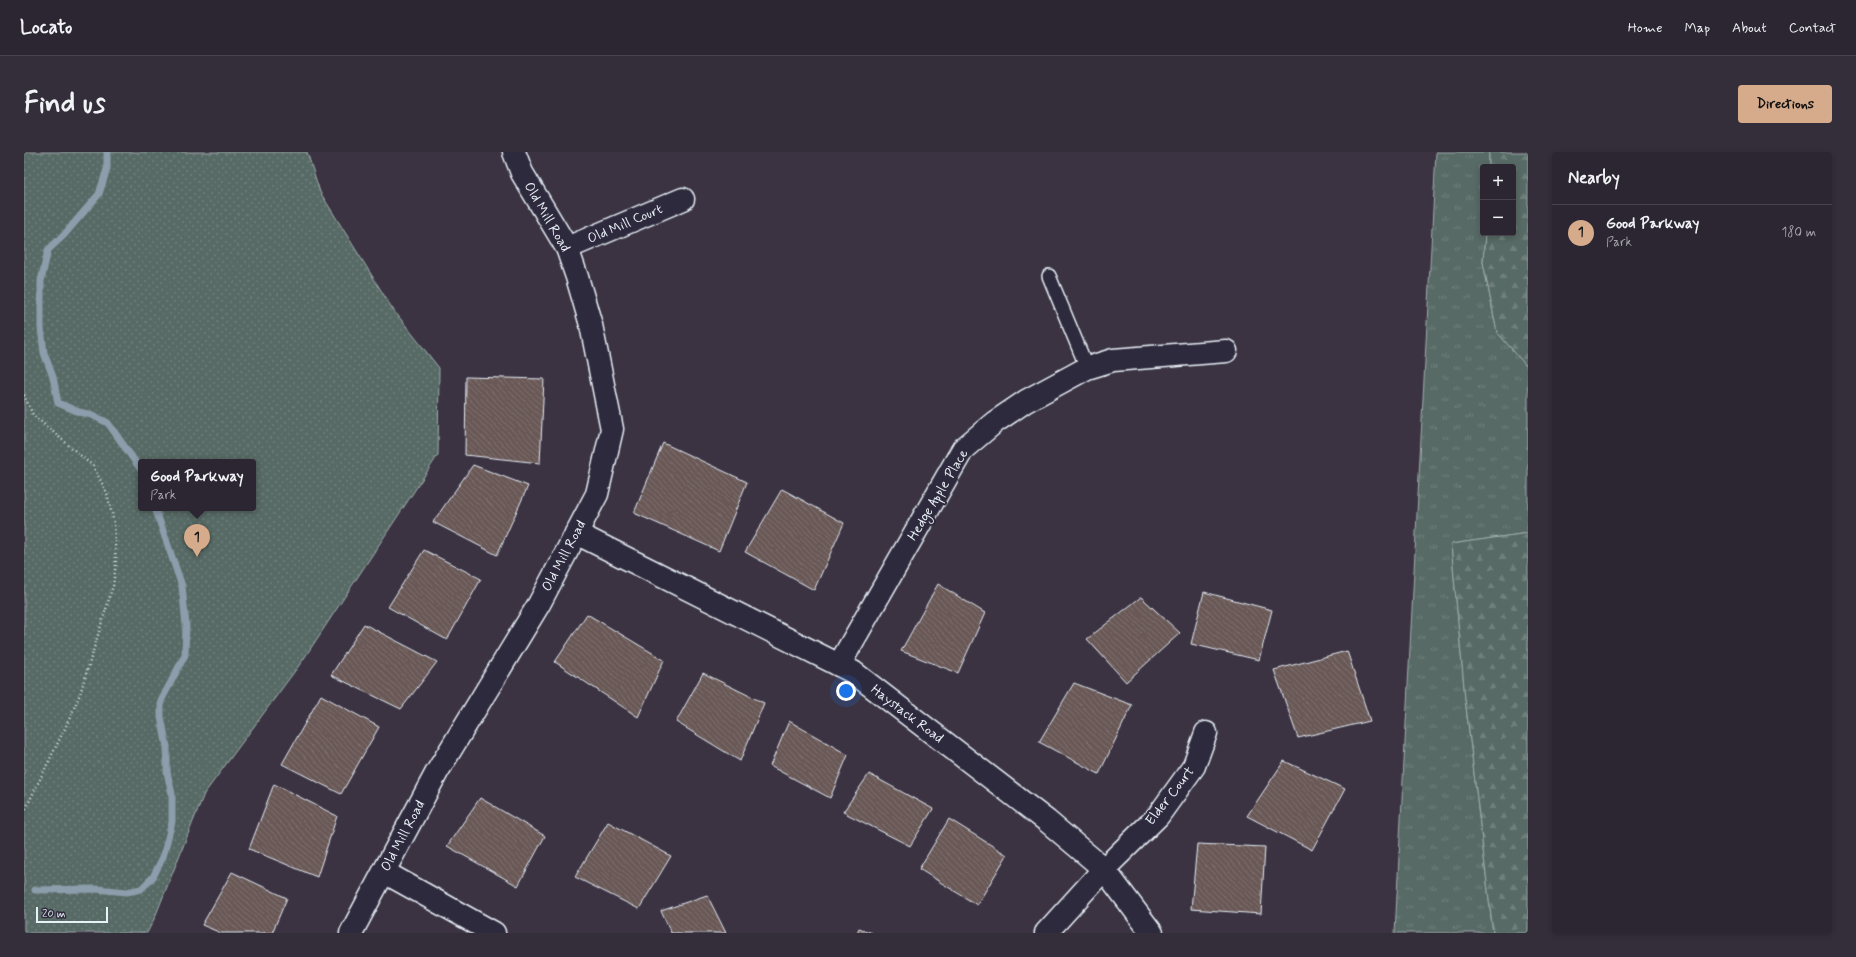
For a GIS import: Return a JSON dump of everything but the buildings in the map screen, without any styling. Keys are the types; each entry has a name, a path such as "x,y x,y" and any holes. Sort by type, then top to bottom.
{"street":[{"name":"Old Mill Road","path":"351,933 437,772 539,604 597,494 612,429 591,325 567,248 526,179 514,152"},
{"name":"Old Mill Court","path":"567,248 683,199"},
{"name":"Hedge Apple Place","path":"839,665 963,449 995,422 1026,401 1087,368 1113,360 1226,351"},
{"name":"Haystack Road","path":"576,533 853,672 1041,816 1104,869 1152,933"},
{"name":"Elder Court","path":"1046,933 1104,869 1158,816 1194,766 1206,733"},
{"path":"384,872 494,933"}],"lane":[{"path":"1050,276 1087,368"}],"path":[{"path":"24,395 33,415 93,466 107,492 114,523 116,564 113,586 80,694 24,812"}],"green space":[{"path":"24,152 307,152 320,192 392,308 439,368 438,455 303,660 204,794 155,917 147,933 24,933"},
{"path":"1436,152 1489,152 1489,164 1480,164 1480,236 1485,236 1483,262 1497,332 1528,368 1528,533 1451,544 1465,698 1493,933 1395,933"},
{"path":"1489,152 1528,152 1528,368 1497,332 1483,262 1485,236 1516,236 1516,164 1489,164"},
{"path":"1528,533 1528,933 1493,933 1465,698 1451,544"}],"waterway":[{"path":"107,152 107,169 99,194 64,235 48,250 41,281 41,328 44,353 53,377 58,403 79,412 92,415 108,423 138,466"},
{"path":"35,890 96,889 127,892 141,889 153,877 163,857 172,822 172,794 167,772 167,747 161,717 161,701 185,655 186,625 182,586 156,511"}],"place":[{"name":"Good Parkway","path":"197,557"}]}
